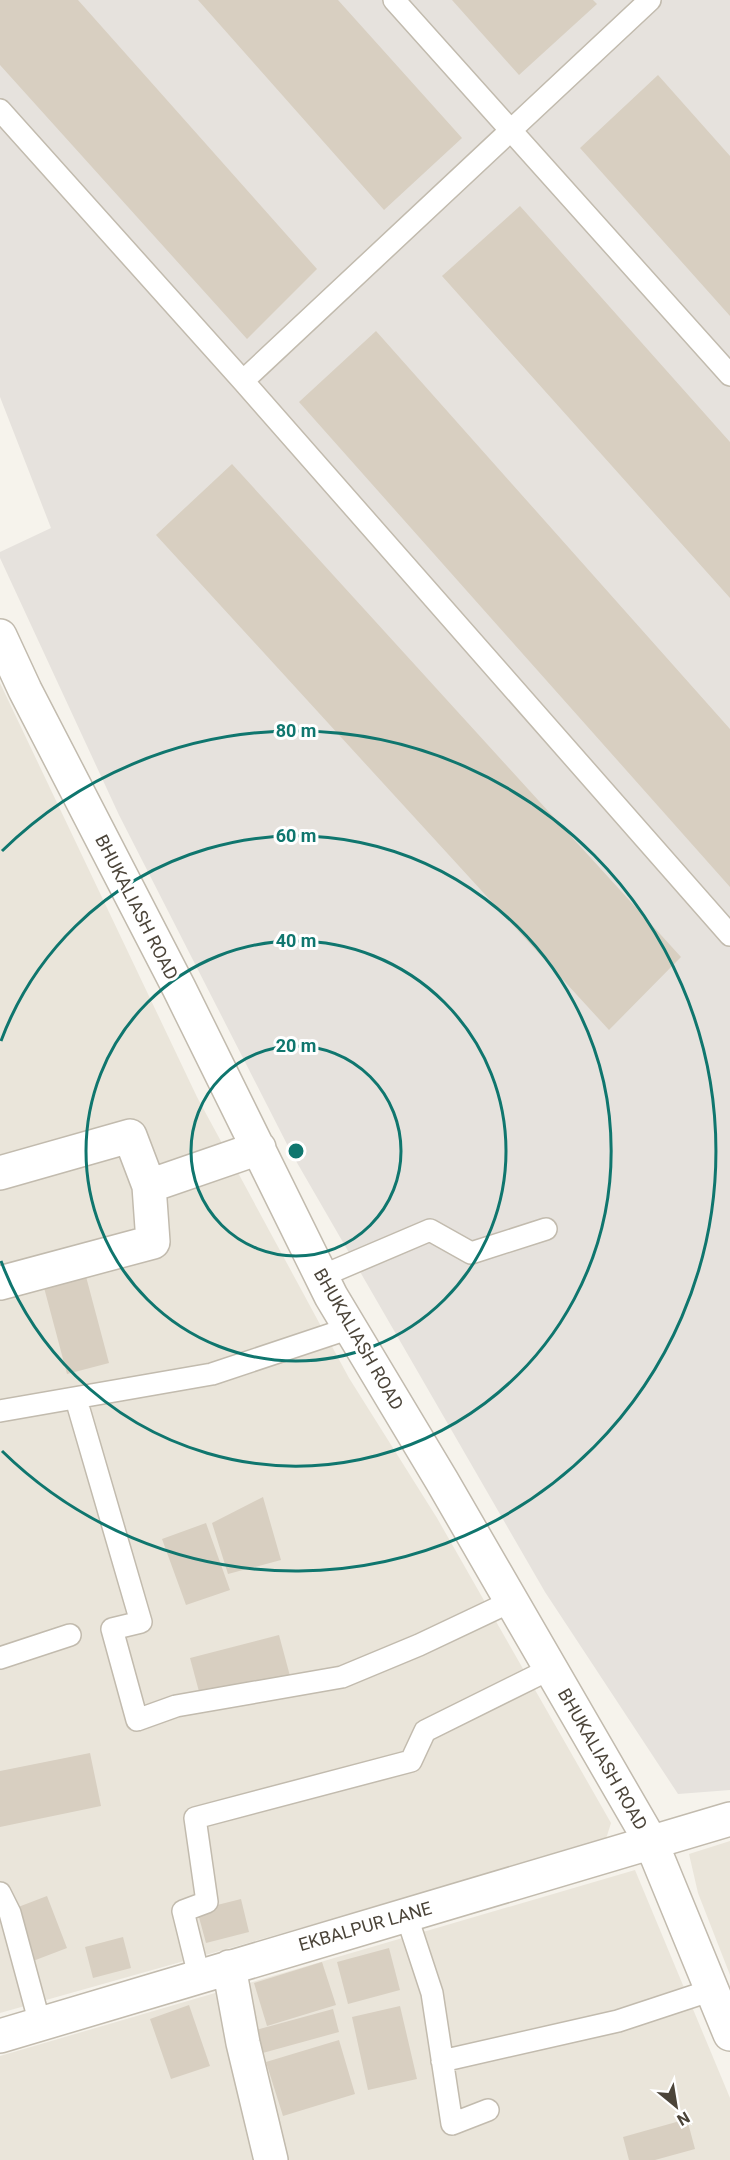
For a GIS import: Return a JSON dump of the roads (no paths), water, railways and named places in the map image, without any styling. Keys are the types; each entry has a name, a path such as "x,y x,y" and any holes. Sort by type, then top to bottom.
{"street":[{"name":"BHUKALIASH ROAD","path":"0,636 7,670 179,988 350,1328 512,1601 651,1842 730,2034"},
{"path":"0,1173 129,1136 149,1186 153,1242 0,1283"},
{"path":"149,1186 259,1148"},
{"name":"EKBALPUR LANE","path":"0,2036 730,1819"},
{"path":"214,1971 243,2043 271,2160"}],"lane":[{"path":"394,0 730,375"},
{"path":"243,381 650,0"},
{"path":"0,110 243,381 730,935"},
{"path":"322,1276 430,1230 471,1253 546,1229"},
{"path":"0,1411 212,1374 350,1328"},
{"path":"76,1399 141,1622 112,1629 137,1720 176,1706 342,1677 419,1645 512,1601"},
{"path":"0,1658 70,1635"},
{"path":"214,1971 183,1911 207,1902 195,1818 411,1761 425,1731 550,1669"},
{"path":"0,1893 10,1913 40,2024"},
{"path":"406,1914 432,1993 452,2124 488,2110"},
{"path":"442,2061 618,2021 712,1990"}]}
